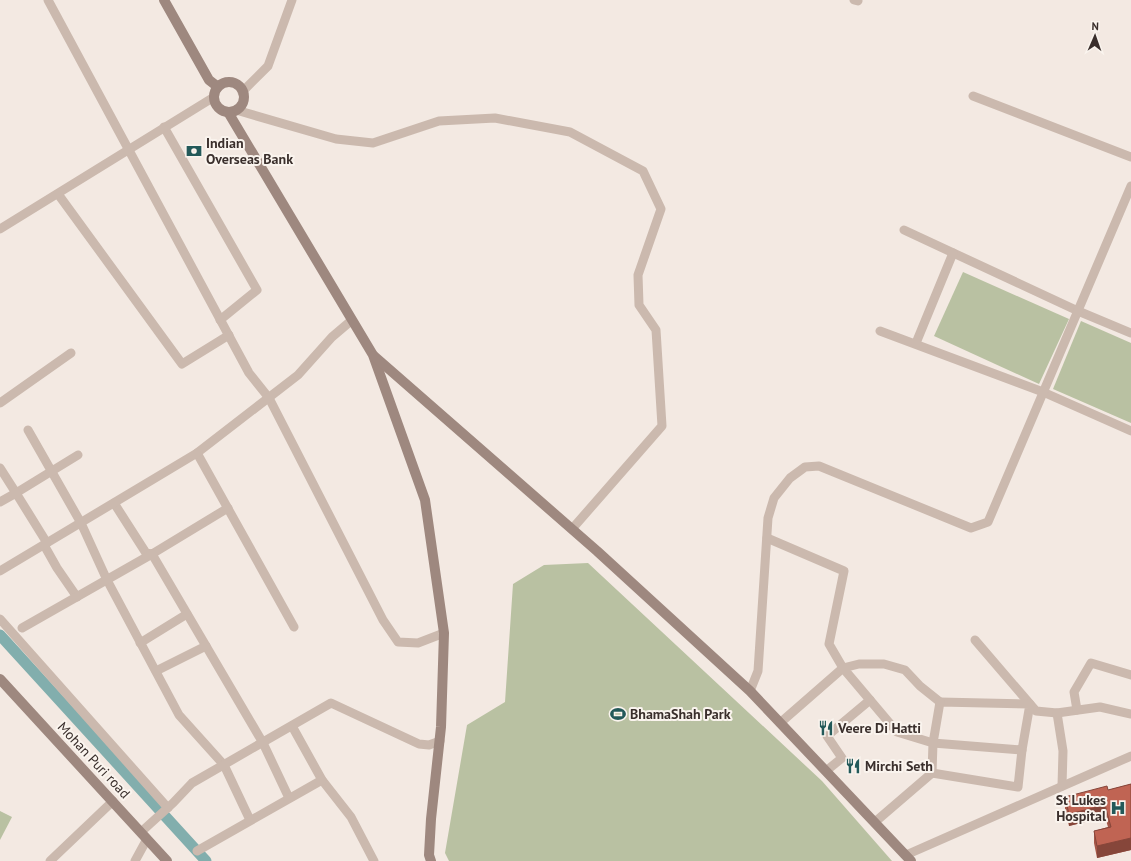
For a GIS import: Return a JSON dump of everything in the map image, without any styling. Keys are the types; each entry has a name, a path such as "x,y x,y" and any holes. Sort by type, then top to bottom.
{"street":[{"path":"48,0 130,149 249,373 269,398 383,620 398,642 418,643 444,633"},
{"path":"164,0 216,92 217,106 336,139 373,143 440,121 495,118 570,132 643,171 661,209 638,275 638,282 639,305 656,330 662,426 572,529"},
{"path":"242,92 268,66 292,0"},
{"path":"854,0 858,0"},
{"path":"0,229 164,128 216,92 226,83 230,82 239,86 242,92 243,103 232,111"},
{"path":"974,96 1131,157"},
{"path":"232,111 373,355 425,500 444,633 440,741 431,819 429,855 431,861"},
{"path":"164,128 257,290 220,320"},
{"path":"750,691 758,671 768,518 774,498 790,478 805,467 819,466 971,528 988,522 1131,186"},
{"path":"58,194 182,364 229,336"},
{"path":"904,230 1078,311 1131,333"},
{"path":"916,343 953,253"},
{"path":"0,571 197,453 298,375 332,337 352,320"},
{"path":"880,331 916,343 1043,392 1131,431"},
{"path":"0,403 71,353"},
{"path":"373,355 572,529 750,691 909,858 1062,786 1131,756"},
{"path":"28,430 81,523 107,580 179,715 224,765 250,820"},
{"path":"197,453 294,627"},
{"path":"0,502 16,494 78,455"},
{"path":"0,468 77,597"},
{"path":"114,503 146,553 152,554"},
{"path":"22,628 152,554 228,508"},
{"path":"767,538 844,571 829,644 843,668 897,732 933,743 1022,750"},
{"path":"152,554 263,743 289,798"},
{"path":"140,643 187,614"},
{"path":"0,619 166,810"},
{"path":"975,640 1036,711 1057,713 1100,707 1131,714"},
{"path":"156,671 206,646"},
{"path":"1077,710 1074,692 1091,663 1131,674"},
{"path":"780,723 843,668 859,664 884,664 905,670 920,686 940,702 1030,704"},
{"name":"Mohan Puri road","path":"0,679 167,861"},
{"path":"826,771 842,758 827,736 870,700"},
{"path":"875,822 932,772 933,743 940,702"},
{"path":"135,861 144,835 192,783 331,703 419,744 429,745 440,741"},
{"path":"932,772 1018,787 1022,750 1030,704"},
{"path":"1057,713 1063,751 1062,786"},
{"path":"292,726 322,780 351,817 374,861"},
{"path":"197,851 322,780"},
{"path":"50,861 113,801"}],"green space":[{"path":"963,272 1069,319 1039,384 934,336"},
{"path":"1081,321 1131,343 1131,423 1053,389"},
{"name":"BhamaShah Park","path":"588,563 822,781 892,861 449,861 445,853 467,725 505,702 513,584 544,565"},
{"path":"0,811 12,817 0,840"}],"building":[{"path":"1131,784 1131,838 1097,846 1094,831 1111,827 1105,805 1069,814 1065,797 1107,786 1108,790"}],"waterway":[{"path":"0,635 206,861"}],"place":[{"name":"Indian Overseas Bank","path":"194,151"},
{"name":"BhamaShah Park","path":"618,714"},
{"name":"Veere Di Hatti","path":"826,728"},
{"name":"Mirchi Seth","path":"853,766"},
{"name":"St Lukes Hospital","path":"1118,808"}]}
